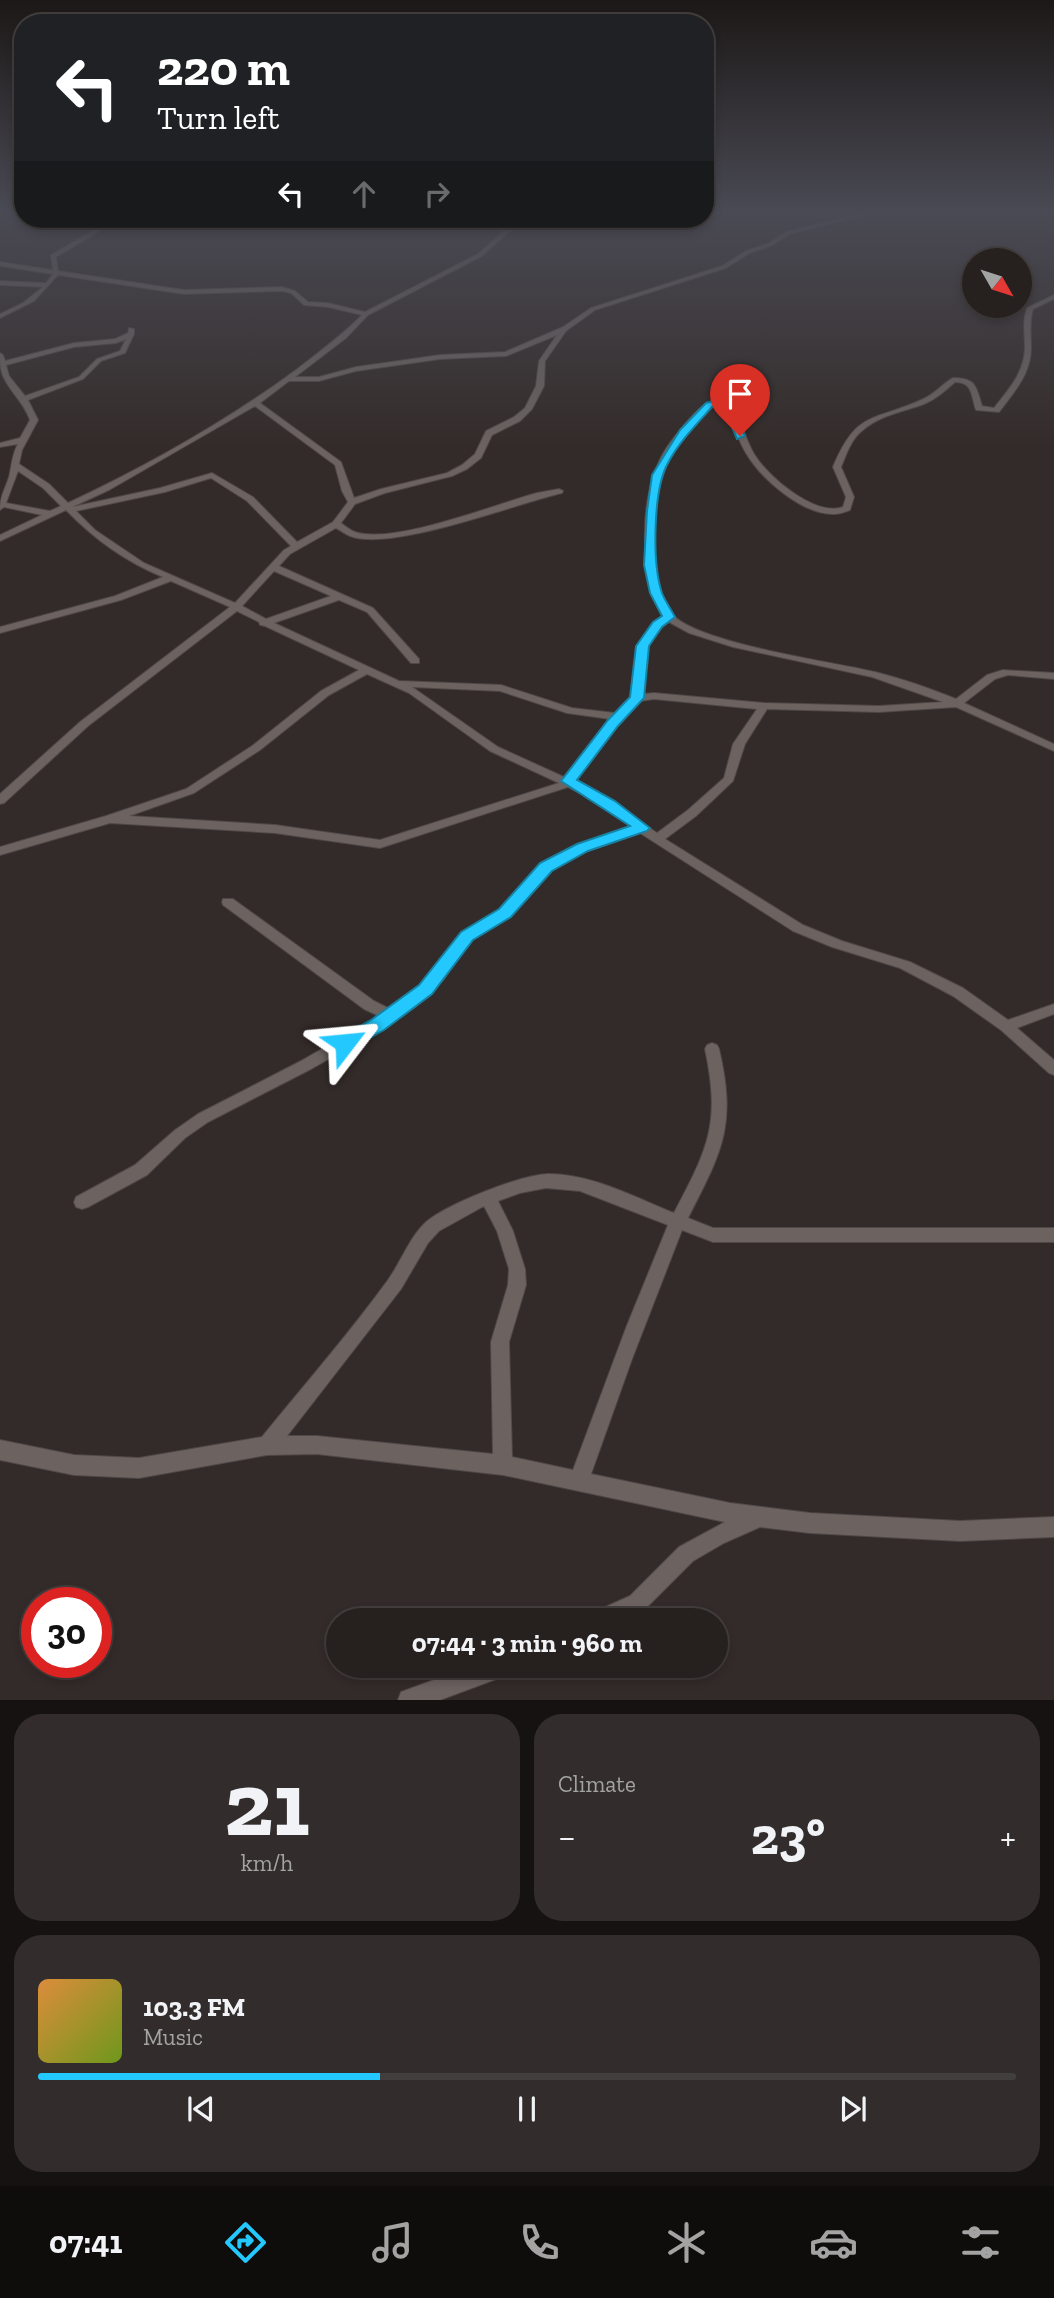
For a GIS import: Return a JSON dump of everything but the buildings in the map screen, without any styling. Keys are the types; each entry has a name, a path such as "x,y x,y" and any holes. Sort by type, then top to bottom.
{"street":[{"path":"0,316 34,300 42,291"},
{"path":"180,291 206,291"},
{"path":"291,291 306,303 325,304 366,314"},
{"path":"68,510 256,403 344,337 366,314 410,291"},
{"path":"289,379 320,379 356,369 440,357 506,354 565,329 593,309 648,291"},
{"path":"1054,297 1030,308 1026,319 1029,351 1023,376 996,410 979,408 973,386 959,379 953,380 943,392 931,398 884,413 863,424 845,445 837,467 850,497 846,508 841,512 824,513 812,508 766,472 755,461 740,436 728,406 716,403 703,411 668,451 657,475 652,511 650,565 656,593 669,617 715,638 891,680 956,704 1054,748"},
{"path":"0,800 84,724 234,608 296,546 336,524 352,502 372,494 448,475 469,464 484,449 485,436 517,419 528,409 540,386 542,361 565,329"},
{"path":"24,399 81,378 99,360 123,352 131,331 116,341 2,359 9,381 24,399 34,420 15,465 10,487 0,505 53,514"},
{"path":"256,403 338,464 343,487 352,502"},
{"path":"0,445 24,440"},
{"path":"15,465 46,486 92,532 122,553 170,578 213,595 263,623 398,683 428,700 494,749 569,781 610,805 657,839 798,928 918,971 958,992 1006,1026 1054,1069"},
{"path":"0,538 53,514 162,490 209,475 250,499 296,546"},
{"path":"336,524 347,534 377,538 469,517 540,493 559,491"},
{"path":"274,567 341,596 372,613 415,661"},
{"path":"0,630 118,598 170,578"},
{"path":"263,623 341,596"},
{"path":"110,819 266,828 380,844 507,802 547,793 569,781 618,717 637,698 642,646 657,625 669,617"},
{"path":"0,851 110,819 176,797 203,784 265,741 326,693 367,670"},
{"path":"637,698 663,696 764,706 879,709 956,704 975,688 999,674 1017,672 1054,676"},
{"path":"398,683 501,688 571,711 618,717"},
{"path":"657,839 699,807 729,779 739,744 764,706"},
{"path":"82,1202 141,1170 180,1134 203,1118 265,1088 391,1016 425,990 467,936 505,913 546,867 583,848 642,828"},
{"path":"228,902 369,1005 391,1016"},
{"path":"1006,1026 1054,1009"},
{"path":"578,1482 625,1348 677,1222 713,1149 718,1128 719,1082 712,1049"},
{"path":"267,1446 395,1284 427,1231 446,1217 488,1197 532,1183 570,1182 713,1235 1054,1236"},
{"path":"488,1197 505,1231 517,1269 517,1285 500,1342 503,1465"},
{"path":"0,1450 74,1465 139,1468 267,1446 317,1445 503,1465 578,1482 810,1523 960,1531 1054,1527"},
{"path":"625,1608 636,1603 687,1554 716,1536 761,1516"},
{"path":"409,1699 468,1678"}],"route":[{"path":"345,1043 377,1025 425,990 443,971 467,936 505,913 546,867 583,848 642,828 569,781 603,735 637,698 642,646 657,625 669,617 656,593 650,565 652,511 657,475 662,463 668,451 709,405 716,403 728,406 740,436"}]}
